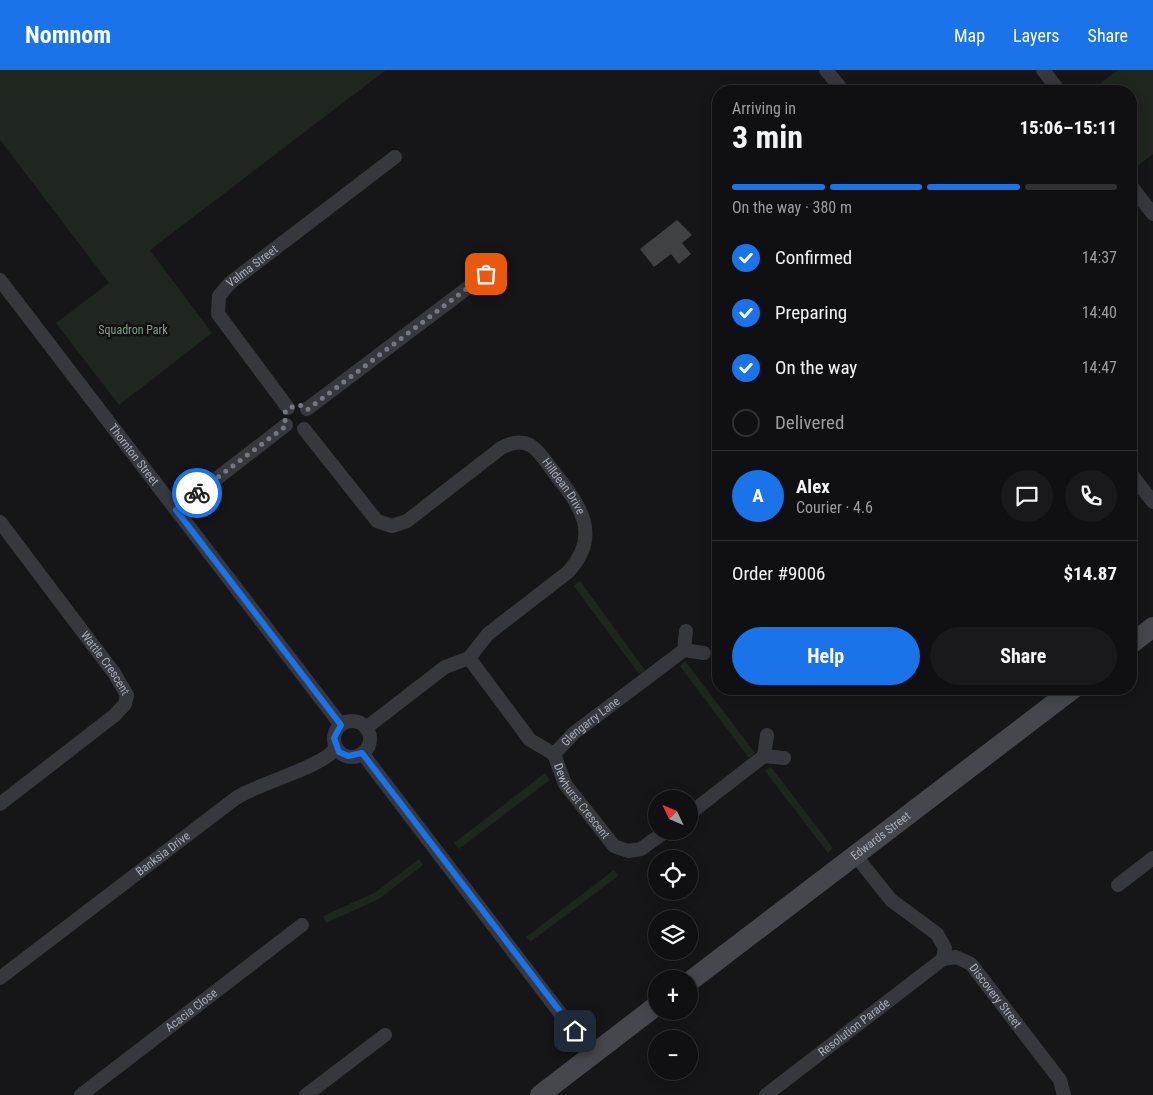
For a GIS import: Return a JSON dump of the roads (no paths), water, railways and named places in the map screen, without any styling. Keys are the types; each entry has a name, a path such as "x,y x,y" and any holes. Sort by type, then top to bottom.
{"main road":[{"path":"1137,639 1153,627"},
{"name":"Edwards Street","path":"698,975 1065,695"},
{"path":"540,1095 648,1012"}],"street":[{"path":"826,70 838,85"},
{"path":"1043,70 1054,85"},
{"name":"Valma Street","path":"288,408 218,314 219,296 230,283 396,157"},
{"path":"1137,194 1153,214"},
{"path":"307,410 486,274"},
{"name":"Thornton Street","path":"0,280 341,725"},
{"path":"300,405 307,410 310,420 304,429 296,431 286,426 284,414 288,408 300,405"},
{"path":"176,510 286,426"},
{"name":"Hilldean Drive","path":"304,429 368,513 384,524 399,525 407,521 501,448 517,442 532,446 570,493 579,506 585,529 584,544 578,561 568,572 488,634 469,658"},
{"path":"1137,482 1153,502"},
{"name":"Wattle Crescent","path":"0,522 114,673 127,696 125,704 115,715 0,804"},
{"path":"686,631 684,650 704,652"},
{"name":"Glengarry Lane","path":"469,658 530,740 554,754 574,734 684,650"},
{"path":"366,728 445,667 469,658"},
{"path":"346,722 357,722 366,728 369,744 362,753 348,756 336,748 334,738 341,725 346,722"},
{"path":"764,756 767,735"},
{"name":"Banksia Drive","path":"0,978 236,798 259,785 321,760 332,754 336,748"},
{"path":"362,753 592,1055"},
{"name":"Dewhurst Crescent","path":"554,754 566,784 614,846 628,851 642,849 654,840"},
{"path":"698,807 764,756 784,758"},
{"path":"855,855 891,900 937,934 945,948 943,958"},
{"path":"1118,885 1153,858"},
{"name":"Acacia Close","path":"80,1095 302,925"},
{"name":"Discovery Street","path":"943,958 956,957 971,964 1060,1080 1064,1095"},
{"name":"Resolution Parade","path":"766,1095 943,958"},
{"path":"306,1095 385,1035"}],"park label":[{"name":"Squadron Park","path":"133,330"}]}
